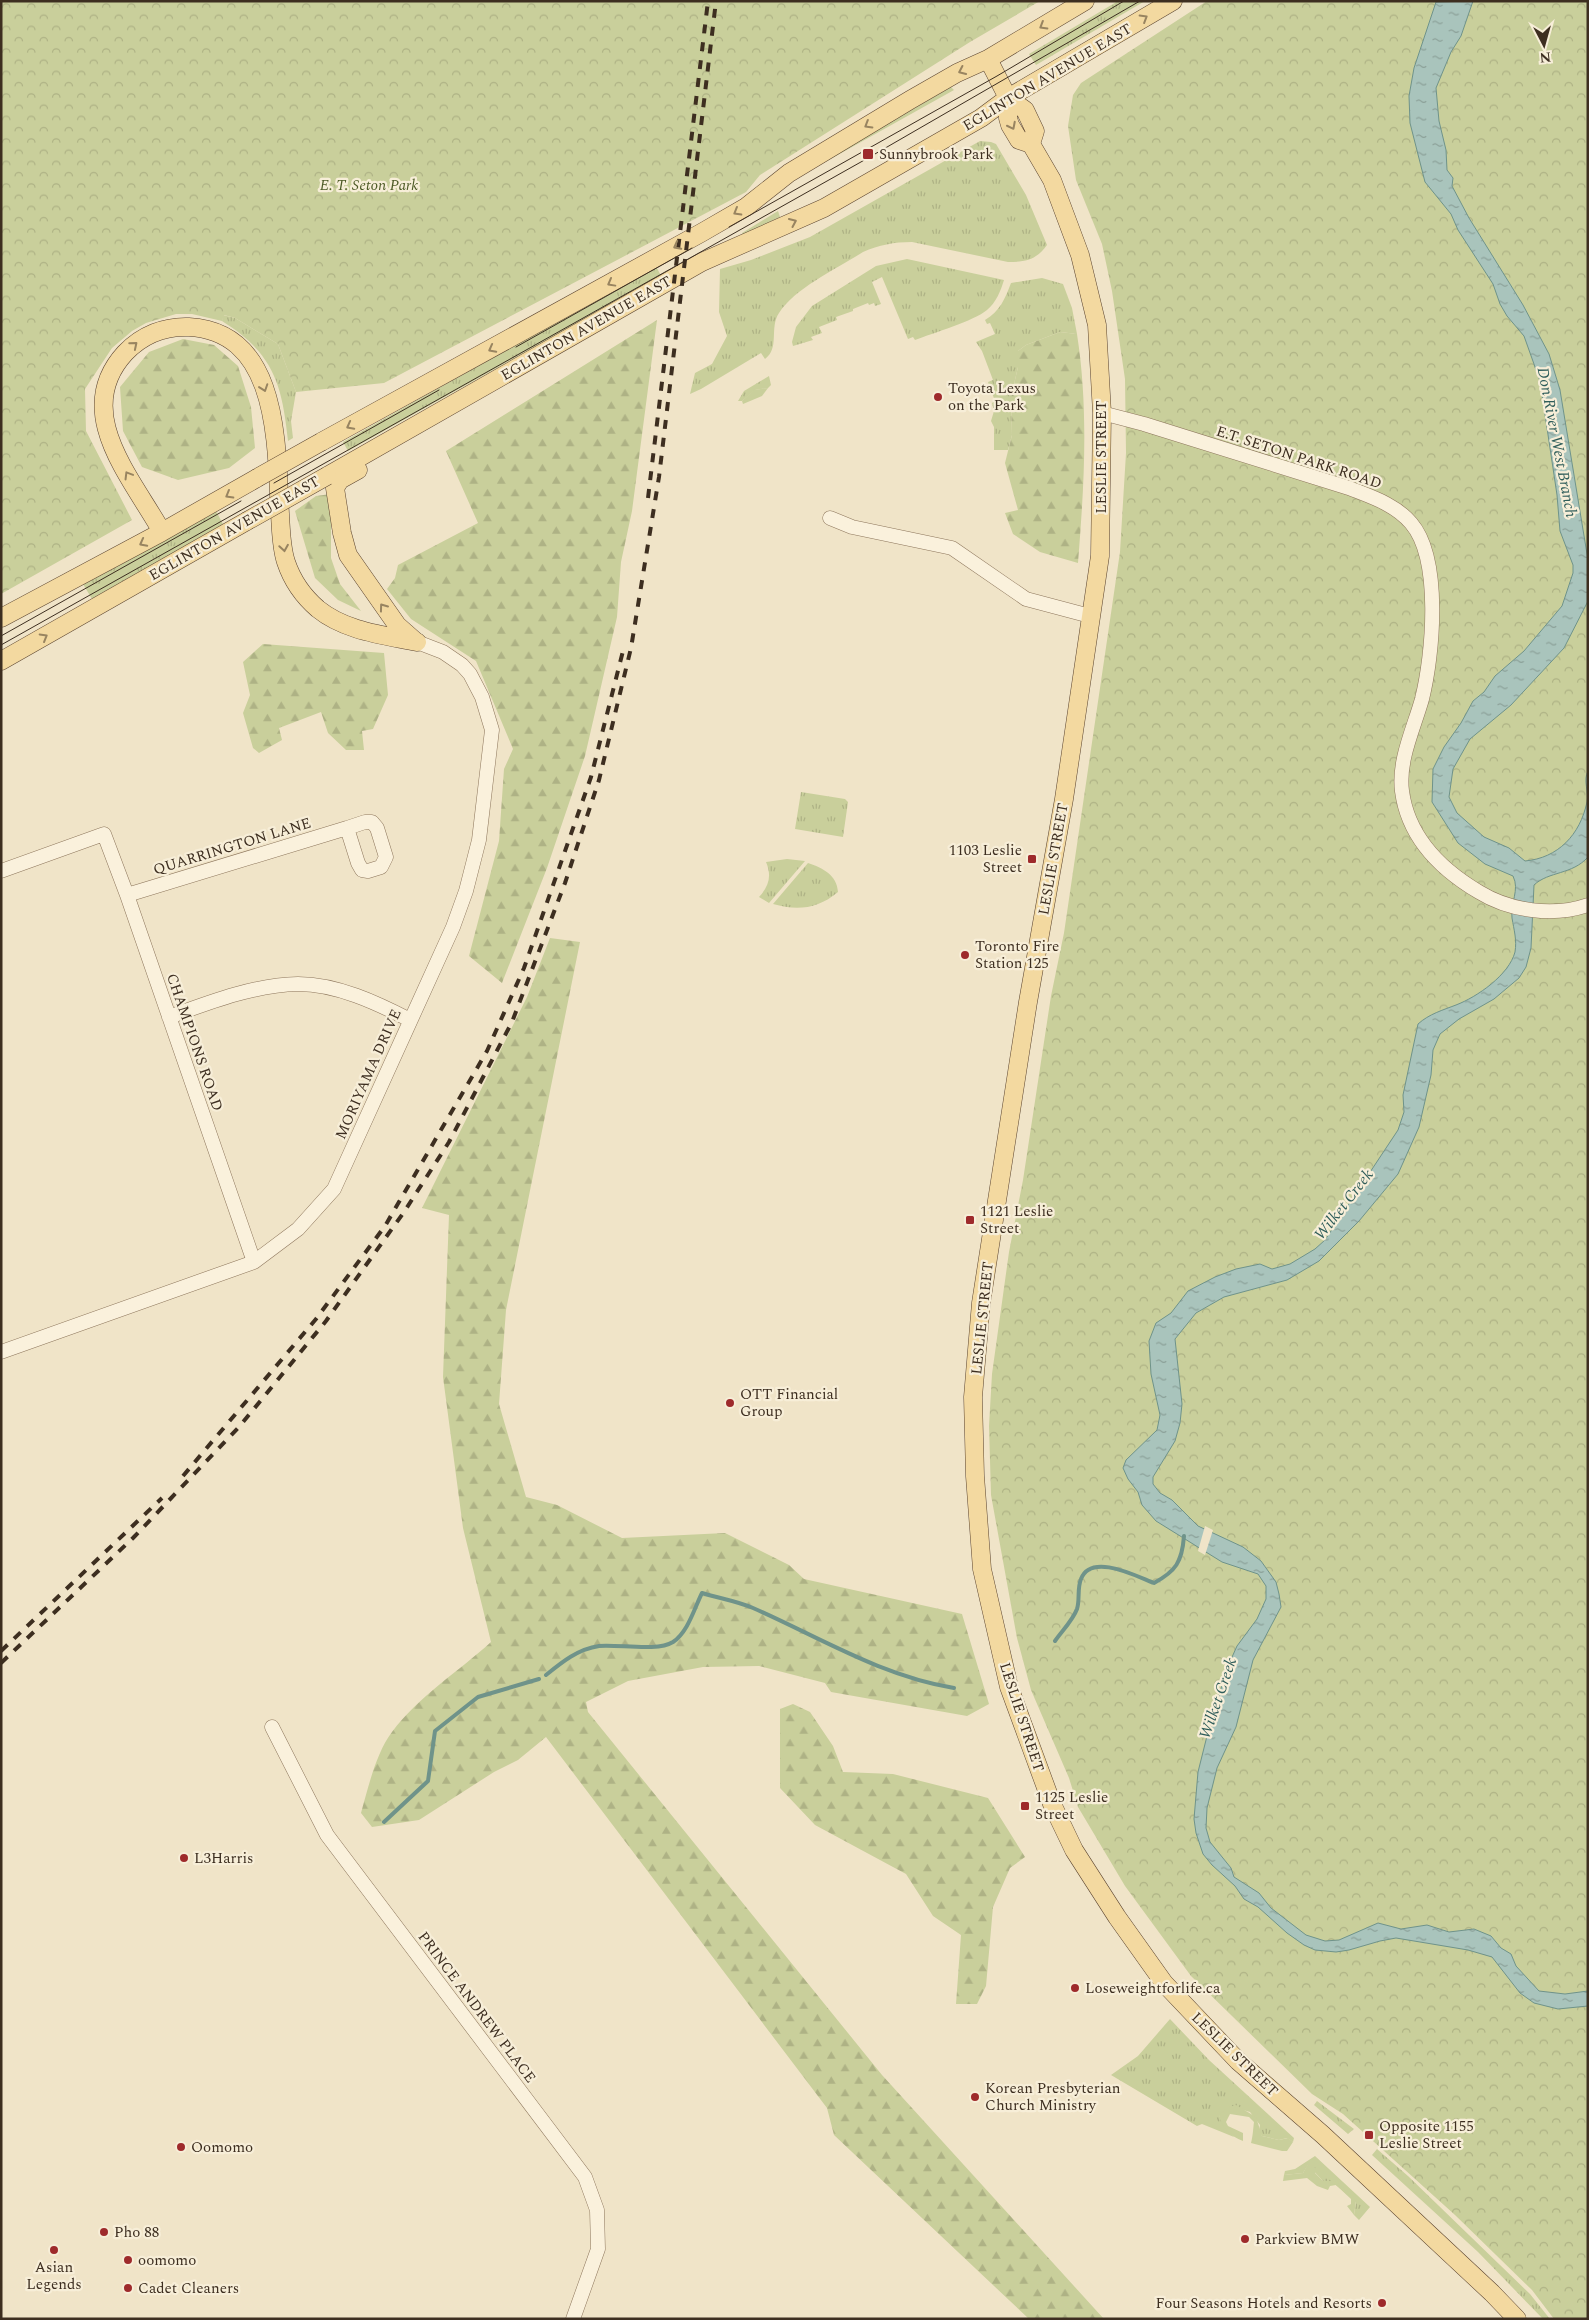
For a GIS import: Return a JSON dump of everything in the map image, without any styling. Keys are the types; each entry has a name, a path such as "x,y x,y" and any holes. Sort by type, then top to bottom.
{"main road":[{"name":"EGLINTON AVENUE EAST","path":"1,618 162,532 320,442 701,233 746,207 789,173 910,100 957,73 988,59 1085,1"},
{"name":"EGLINTON AVENUE EAST","path":"1,661 702,262 824,208 981,118 1008,98 1173,1"},
{"name":"LESLIE STREET","path":"988,59 1008,98 1025,110 1034,131 1031,144 1052,180 1080,255 1097,325 1102,413 1100,556 1064,798 1028,1002 980,1303 974,1379 975,1476 982,1569 1009,1687 1052,1804 1074,1850 1117,1918 1164,1983 1238,2061 1323,2135 1492,2293 1517,2319"},
{"path":"162,532 120,462 107,435 103,402 106,384 110,376 118,361 132,346 146,335 179,327 193,327 227,338 251,359 259,374 271,407 275,433 282,537 286,561 305,595 331,619 345,625 370,633 417,642"},
{"path":"417,642 397,625 348,555 342,533 335,488 340,480 429,425 475,391"}],"street":[{"name":"E.T. SETON PARK ROAD","path":"1102,413 1131,420 1349,488 1388,505 1411,523 1428,554 1432,619 1426,680 1402,772 1405,806 1416,834 1453,876 1491,899 1533,910 1557,911 1588,904"},
{"path":"830,518 852,527 952,548 1026,599 1090,616"},
{"name":"MORIYAMA DRIVE","path":"1,1352 254,1262 298,1229 334,1189 452,927 466,891 479,840 492,730 482,697 470,674 462,665 443,652 417,642"},
{"name":"QUARRINGTON LANE","path":"127,895 347,828"},
{"name":"CHAMPIONS ROAD","path":"1,871 104,834 127,895 254,1262"},
{"path":"169,1017 262,987 300,984 345,992 379,1004 410,1020"},
{"name":"PRINCE ANDREW PLACE","path":"272,1727 327,1835 585,2177 597,2210 598,2249 572,2319"}],"green space":[{"name":"E. T. Seton Park","path":"1,1 1040,1 970,42 760,175 746,192 384,383 296,392 278,344 235,318 224,315 222,321 192,314 176,314 146,323 132,331 112,348 85,389 86,431 132,520 1,594"},
{"path":"1118,1 1145,1 1036,65 1029,54"},
{"path":"1207,1 1588,1 1588,2319 1554,2319 1532,2290 1455,2215 1343,2114 1312,2094 1191,1976 1125,1886 1078,1807 1069,1778 1031,1690 1017,1638 991,1495 989,1426 992,1374 1009,1252 1023,1180 1051,996 1064,933 1120,552 1126,453 1125,379 1112,291 1102,244 1076,180 1068,126 1073,95 1081,83"},
{"path":"951,87 954,90 793,180 820,162"},
{"path":"980,141 996,144 1026,195 1047,245 1039,254 1025,261 1008,262 912,242 887,244 863,252 806,287 786,304 776,319 772,349 765,359 761,353 690,394 695,373 712,364 727,336 719,312 720,269 751,260 810,237"},
{"path":"778,211 780,217 743,235 742,233"},
{"path":"907,259 1004,280 996,300 981,314 915,340 913,337 908,339 882,277 872,282 881,304 875,306 874,303 869,305 868,303 836,317 837,320 819,327 822,333 811,337 813,340 793,346 792,342 796,327 812,306 876,266"},
{"path":"656,266 661,276 348,451 343,442"},
{"path":"1042,278 1063,284 1072,308 1077,334 1060,332 1026,345 1018,351 1018,367 1011,397 1012,435 1008,450 994,450 994,427 991,421 994,411 992,403 995,401 988,382 993,380 982,351 976,342 995,334 990,323 987,324 985,320 995,313 1007,294 1011,283"},
{"path":"223,315 235,318 278,344 296,392 291,421 293,438 288,441 282,402 272,371 253,345 222,321"},
{"path":"657,320 632,511 621,562 617,617 585,756 547,868 502,983 469,956 499,841 504,769 513,749 476,661 411,619 387,589 395,578 398,565 478,523 446,451"},
{"path":"1060,332 1077,334 1081,363 1084,449 1078,563 1040,552 1013,534 1005,513 1018,510 1005,463 1012,435 1011,397 1018,367 1018,351 1026,345"},
{"path":"183,339 214,345 238,366 251,407 255,448 229,468 178,480 142,467 123,431 120,387 149,352"},
{"path":"769,376 771,385 768,388 755,390 742,401 738,401 744,391"},
{"path":"768,388 762,396 743,404 742,401 754,390"},
{"path":"331,494 331,558 340,584 361,611 338,600 315,578 295,511 316,496"},
{"path":"216,511 223,524 92,599 83,584"},
{"path":"263,644 384,653 388,695 373,729 362,731 364,750 346,750 328,733 321,712 279,728 282,740 259,753 253,748 243,713 250,695 243,662"},
{"path":"801,792 845,799 848,802 843,837 795,829"},
{"path":"787,859 805,861 769,903 759,897 769,881 766,862"},
{"path":"808,863 828,873 835,881 838,892 823,902 807,907 799,908 773,904"},
{"path":"550,938 580,942 506,1310 499,1404 526,1497 557,1505 622,1538 725,1533 789,1565 804,1579 962,1614 989,1704 967,1716 831,1692 825,1683 759,1666 703,1667 628,1681 586,1702 588,1712 882,2075 1104,2319 1029,2319 834,2135 827,2108 546,1737 518,1760 494,1772 419,1820 372,1827 361,1813 377,1760 386,1740 392,1732 402,1719 426,1696 491,1642 463,1528 443,1377 449,1215 422,1208 527,997"},
{"path":"793,1704 810,1712 833,1746 843,1772 893,1774 988,1798 1025,1857 1010,1868 993,1907 986,1986 977,2004 956,2004 961,1935 933,1916 906,1874 815,1825 780,1788 780,1709"},
{"path":"1170,2019 1209,2060 1294,2138 1293,2142 1287,2138 1279,2140 1262,2136 1259,2131 1260,2125 1250,2112 1243,2110 1219,2116 1234,2137 1202,2124 1197,2126 1111,2075 1138,2056"},
{"path":"1317,2101 1354,2129 1348,2134 1314,2105"},
{"path":"1236,2105 1256,2117 1262,2136 1279,2140 1288,2138 1293,2142 1287,2151 1251,2143 1254,2122 1249,2117 1230,2114 1226,2122 1228,2126 1243,2133 1243,2141 1234,2137 1225,2128 1219,2116 1226,2108"},
{"path":"1377,2149 1408,2176 1530,2294 1550,2319 1543,2319 1478,2252 1372,2155"},
{"path":"1315,2156 1370,2207 1359,2220 1354,2215 1356,2202 1331,2181 1323,2181 1308,2165 1303,2173 1284,2175 1285,2171 1295,2169"},
{"path":"1308,2164 1316,2168 1315,2173 1323,2181 1335,2181 1354,2197 1356,2201 1354,2215 1347,2206 1351,2204 1351,2199 1336,2185 1330,2186 1328,2190 1317,2186 1307,2178 1283,2181 1284,2175 1303,2173"}],"water":[{"name":"Don River West Branch","path":"1473,1 1461,36 1451,52 1436,88 1439,121 1446,150 1447,170 1453,178 1452,186 1469,218 1523,305 1549,354 1560,390 1588,560 1588,601 1564,648 1511,705 1470,739 1453,769 1449,797 1457,813 1484,837 1509,848 1525,861 1537,859 1548,855 1566,843 1579,825 1587,802 1586,778 1588,771 1588,857 1575,867 1547,877 1534,885 1531,948 1526,967 1519,978 1494,999 1459,1019 1440,1034 1433,1050 1431,1075 1419,1127 1398,1174 1359,1221 1319,1261 1287,1280 1224,1297 1196,1313 1175,1339 1182,1404 1180,1423 1175,1441 1153,1477 1153,1484 1160,1493 1172,1500 1198,1526 1243,1547 1261,1561 1276,1582 1279,1594 1281,1607 1253,1660 1236,1727 1217,1768 1207,1808 1206,1828 1210,1842 1231,1868 1234,1877 1259,1893 1271,1908 1306,1935 1325,1941 1339,1940 1378,1923 1401,1929 1427,1925 1449,1932 1474,1929 1491,1936 1501,1948 1511,1954 1516,1966 1539,1991 1565,1994 1588,1991 1588,2006 1558,2009 1534,2003 1520,1993 1492,1957 1468,1950 1396,1938 1336,1952 1315,1950 1287,1933 1258,1907 1244,1899 1235,1886 1203,1854 1196,1833 1194,1819 1198,1772 1210,1724 1228,1666 1237,1646 1257,1619 1266,1599 1266,1586 1258,1574 1222,1562 1156,1521 1142,1505 1138,1492 1128,1479 1123,1468 1126,1460 1157,1430 1160,1415 1151,1374 1149,1341 1156,1323 1171,1313 1188,1291 1215,1277 1236,1269 1260,1264 1272,1269 1290,1264 1315,1249 1325,1240 1398,1130 1404,1112 1403,1095 1418,1024 1431,1015 1473,997 1482,991 1506,969 1512,961 1515,952 1512,912 1516,886 1513,876 1485,864 1458,843 1432,802 1433,769 1444,747 1461,723 1473,701 1484,692 1495,676 1524,651 1562,606 1573,573 1573,565 1560,531 1557,495 1540,381 1524,336 1507,316 1500,304 1493,284 1458,230 1451,214 1425,182 1410,123 1409,96 1414,68 1436,2"}],"pier":[{"path":"1205,1526 1213,1530 1205,1555 1198,1551"}],"waterway":[{"path":"1055,1641 1075,1613 1078,1605 1081,1579 1086,1571 1094,1567 1104,1567 1127,1572 1154,1583 1173,1570 1182,1553 1184,1536"},
{"path":"546,1675 571,1657 591,1648 599,1646 657,1647 673,1642 687,1626 702,1593 753,1608 901,1675 954,1688"},
{"path":"384,1822 428,1781 435,1731 478,1697 539,1679"}],"tram line":[{"path":"729,227 997,76 1124,1"},
{"path":"1,645 868,158 1140,1"},
{"path":"516,347 692,248"},
{"path":"274,483 439,390"},
{"path":"1,636 241,501"}],"railway":[{"path":"648,498 708,1"},
{"path":"1,1663 133,1538 239,1427 326,1321 404,1212 449,1142 512,1022 565,883 599,780 631,648 659,477 716,1"},
{"path":"183,1476 316,1319 385,1226 487,1051 524,968 591,777 623,651"},
{"path":"1,1651 162,1498"}],"place":[{"name":"Sunnybrook Park","path":"868,154"},
{"name":"Toyota Lexus on the Park","path":"938,397"},
{"name":"1103 Leslie Street","path":"1032,859"},
{"name":"Toronto Fire Station 125","path":"965,955"},
{"name":"1121 Leslie Street","path":"970,1220"},
{"name":"OTT Financial Group","path":"730,1403"},
{"name":"1125 Leslie Street","path":"1025,1806"},
{"name":"L3Harris","path":"184,1858"},
{"name":"Loseweightforlife.ca","path":"1075,1988"},
{"name":"Korean Presbyterian Church Ministry","path":"975,2097"},
{"name":"Opposite 1155 Leslie Street","path":"1369,2135"},
{"name":"Oomomo","path":"181,2147"},
{"name":"Pho 88","path":"104,2232"},
{"name":"Parkview BMW","path":"1245,2239"},
{"name":"Asian Legends","path":"54,2250"},
{"name":"oomomo","path":"128,2260"},
{"name":"Cadet Cleaners","path":"128,2288"},
{"name":"Four Seasons Hotels and Resorts","path":"1382,2303"}],"water label":[{"name":"Wilket Creek","path":"1343,1204"},
{"name":"Wilket Creek","path":"1217,1698"}]}
